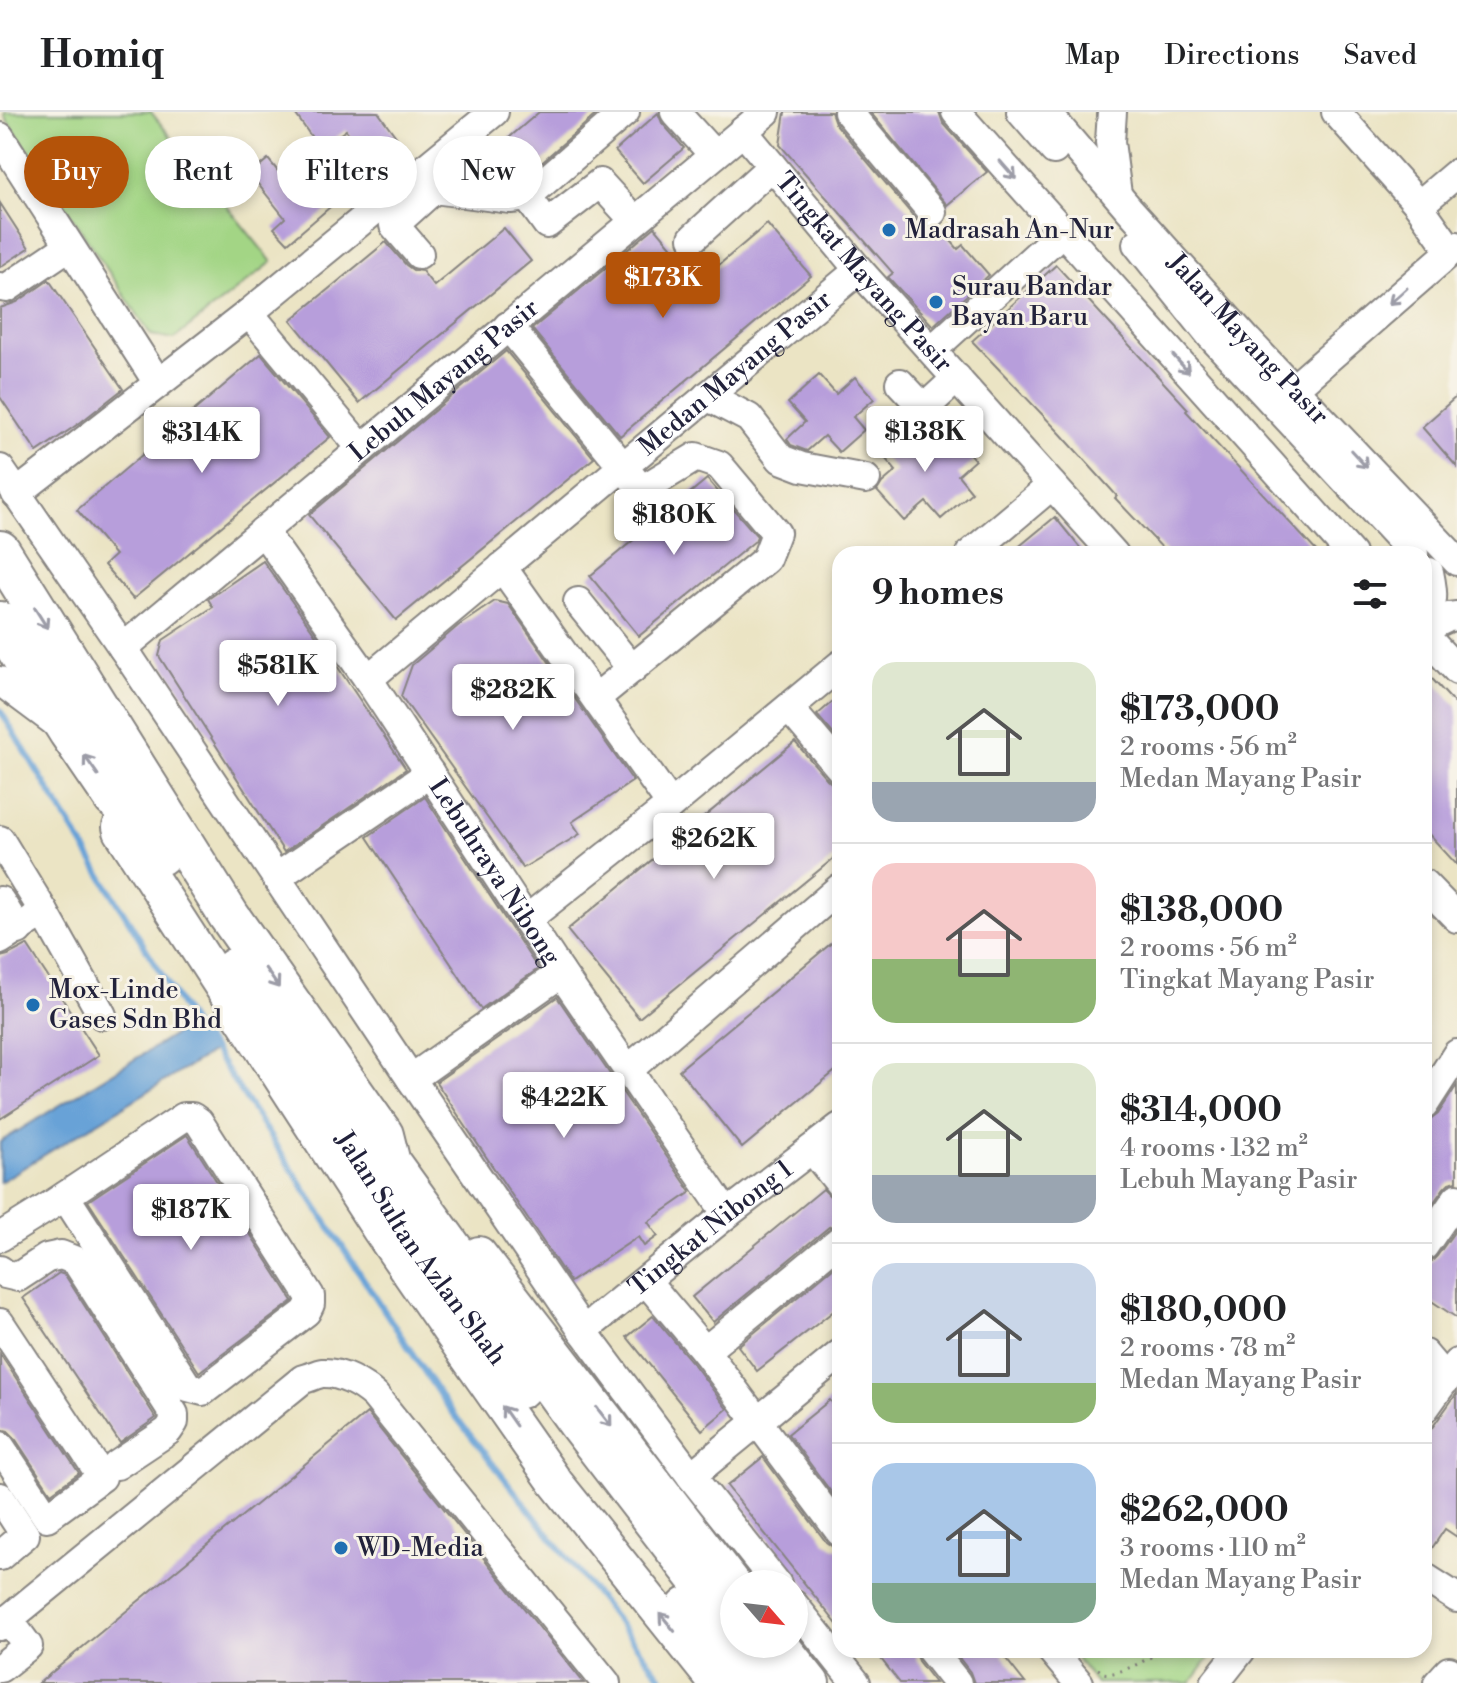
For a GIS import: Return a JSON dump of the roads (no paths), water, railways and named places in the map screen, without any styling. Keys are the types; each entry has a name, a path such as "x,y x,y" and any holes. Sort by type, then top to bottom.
{"highway":[{"name":"Jalan Sultan Azlan Shah","path":"0,551 229,916 383,1135 390,1163 569,1433 625,1529 747,1683"},
{"name":"Jalan Sultan Azlan Shah","path":"0,622 114,798 135,816 407,1238 720,1609"},
{"path":"760,1658 779,1683"}],"main road":[{"name":"Jalan Sultan Azlan Shah","path":"114,798 121,831 379,1229 556,1483 716,1683"},
{"name":"Jalan Sultan Azlan Shah","path":"383,1135 432,1192 722,1570"},
{"path":"792,1658 812,1683"}],"street":[{"path":"16,494 249,313 383,195 494,112"},
{"path":"543,183 625,112"},
{"path":"675,112 714,155"},
{"name":"Lebuh Mayang Pasir","path":"123,648 766,112"},
{"path":"848,112 932,212"},
{"path":"956,112 1344,546"},
{"name":"Jalan Mayang Pasir","path":"1021,112 1117,195 1293,389 1457,561"},
{"name":"Jalan Mayang Pasir","path":"1046,112 1068,152 1116,218 1211,336 1405,546"},
{"path":"1068,152 1104,112"},
{"path":"1112,112 1110,142 1117,195"},
{"path":"1293,389 1454,248 1336,112"},
{"name":"Tingkat Mayang Pasir","path":"743,131 859,270 1107,546"},
{"path":"0,137 158,383"},
{"path":"693,238 772,166"},
{"path":"1417,203 1457,173"},
{"path":"535,208 547,224 600,183 635,221"},
{"path":"419,254 394,225 433,190"},
{"path":"932,350 1062,232"},
{"path":"0,287 7,288 69,246"},
{"name":"Medan Mayang Pasir","path":"368,679 859,270"},
{"path":"249,313 362,449"},
{"path":"508,326 638,485 648,486 696,457 719,465 776,533 766,559 596,698"},
{"path":"900,383 917,401 930,403 957,378"},
{"path":"707,396 749,418 781,459 802,467 866,479"},
{"path":"0,469 583,1331 766,1570"},
{"path":"980,546 1052,485"},
{"name":"Lebuhraya Nibong","path":"263,531 368,679 561,973 727,1214"},
{"path":"502,567 671,805"},
{"name":"Jalan Mayang Pasir","path":"1432,575 1456,602"},
{"path":"578,602 632,669"},
{"path":"1432,627 1449,617 1456,602"},
{"path":"1432,641 1457,670"},
{"path":"526,920 832,672"},
{"path":"0,681 69,732"},
{"path":"789,708 832,759"},
{"path":"277,877 430,773"},
{"path":"0,840 102,1015"},
{"path":"1432,892 1457,918"},
{"path":"629,1069 832,895"},
{"path":"0,901 9,935 44,912"},
{"path":"411,1079 561,973"},
{"path":"1432,1093 1457,1054"},
{"path":"0,1237 184,1117 192,1117 199,1122 310,1296 310,1304 306,1312 203,1391 188,1387 59,1200"},
{"name":"Tingkat Nibong 1","path":"583,1331 832,1133"},
{"path":"812,1149 832,1174"},
{"path":"1432,1234 1457,1198"},
{"path":"705,1351 832,1247"},
{"path":"0,1270 18,1277 47,1258 61,1255 76,1261 174,1414 174,1422 168,1431 117,1465"},
{"path":"646,1281 705,1351 832,1521"},
{"path":"0,1323 102,1477 47,1517 0,1446"},
{"path":"1432,1359 1451,1371 1432,1398"},
{"path":"691,1476 757,1422 832,1372"},
{"path":"0,1668 28,1646 4,1622 303,1379 323,1373 363,1385 375,1396 606,1683"},
{"path":"0,1497 25,1535 0,1556"},
{"path":"1432,1582 1457,1598"},
{"path":"808,1620 832,1645"},
{"path":"841,1658 856,1683"},
{"path":"937,1658 957,1683"},
{"path":"1064,1658 1085,1671"},
{"path":"1215,1683 1235,1658"}],"water":[{"path":"192,1024 214,1051 0,1182 0,1142"}],"waterway":[{"path":"0,710 192,1024 214,1051 445,1403 666,1683"}],"place":[{"name":"Madrasah An-Nur","path":"889,230"},
{"name":"Surau Bandar Bayan Baru","path":"936,302"},
{"name":"Mox-Linde Gases Sdn Bhd","path":"33,1005"},
{"name":"WD-Media","path":"341,1548"}]}
